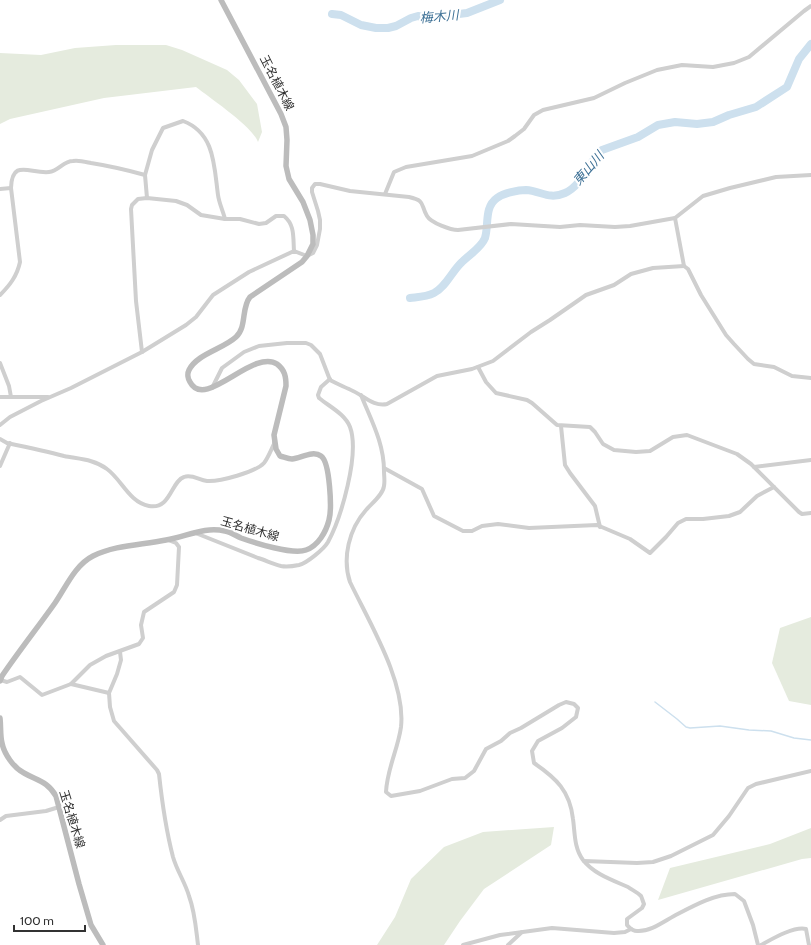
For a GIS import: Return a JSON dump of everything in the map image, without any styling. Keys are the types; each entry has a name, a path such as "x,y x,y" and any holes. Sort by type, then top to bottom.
{"main road":[{"name":"玉名植木線","path":"221,0 281,114 286,127 286,166 289,179 303,202 310,220 313,244 307,256"},
{"path":"211,389 196,388 192,386 188,378 188,371 197,361 236,337 241,330 247,302 250,297 302,262 307,256"},
{"name":"玉名植木線","path":"1,678 81,564 103,552 135,544 167,540 195,532 215,529 226,531 262,545 290,551 304,551 314,546 318,542 329,520 330,513 329,478 326,462 323,457 318,454 292,458 280,456 276,449 274,435 286,386 286,377 283,370 273,362 254,364 211,389"},
{"name":"玉名植木線","path":"0,718 1,744 10,760 16,768 51,788 56,796 91,925 103,945"}],"street":[{"path":"385,194 394,172 406,168 472,156 480,153 515,136 524,128 534,115 543,110 594,98 657,70 682,65 713,67 734,63 748,57 811,6"},
{"path":"147,198 145,175 152,150 163,128 183,121 191,124 206,138 216,172 218,197 225,219"},
{"path":"0,295 12,282 18,271 20,262 11,188 13,173 21,169 48,172 57,170 64,163 73,161 114,166 145,175"},
{"path":"0,425 10,417 142,352 186,325 196,317 214,295 248,272 294,251 307,256 313,253 317,245 320,229 320,220 312,192 312,188 315,184 350,191 418,199 421,202 428,218 453,230 511,224 615,227 675,218 703,196 776,177 811,175"},
{"path":"0,189 11,188"},
{"path":"142,352 136,301 132,209 132,205 138,198 176,201 187,205 201,215 259,224 266,223 276,216 284,216 290,221 293,234 294,251"},
{"path":"675,218 684,266 688,269 701,295 734,344 754,364 774,367 792,376 811,378"},
{"path":"211,389 222,368 244,352 259,346 306,342 320,354 330,379 366,399 378,404 387,404 437,376 478,367 497,358 586,295 614,285 637,272 653,268 684,266"},
{"path":"0,363 9,386 11,397"},
{"path":"478,367 486,382 496,393 527,400 556,425 590,427 608,448 627,452 650,451 673,437 687,435 737,454 754,467 798,512 802,514 811,513"},
{"path":"195,532 248,554 283,566 300,565 305,563 327,544 342,507 352,459 353,445 351,429 347,421 318,395 321,387 330,379"},
{"path":"361,395 380,442 384,458 384,486 382,491 363,514 356,526 347,550 346,561 347,574 350,582 381,647 392,674 401,707 401,727 398,745 387,782 386,792 391,796 420,791 452,779 465,778 474,771 486,749 558,705 566,702 574,704 578,708 576,717 562,728 538,741 532,751 534,763 551,774 562,787 570,803 576,845 584,861 595,872 635,891 641,896 644,904 642,908 627,919 627,925 631,929 638,931 653,928 712,898 725,894 735,894 744,901 753,925 758,945"},
{"path":"0,397 50,397"},
{"path":"561,426 565,464 595,506 600,526"},
{"path":"0,439 10,444 85,459 96,463 107,469 132,497 142,504 159,506 164,503 181,478 188,475 207,481 216,480 244,474 263,464 274,444 274,435"},
{"path":"0,466 10,444"},
{"path":"754,467 811,460"},
{"path":"384,468 422,489 434,516 463,531 472,531 482,526 498,524 529,528 600,526 630,539 650,553 678,523 686,519 730,516 740,512 757,496 774,487"},
{"path":"1,678 8,682 20,677 42,695 71,684 90,665 106,656 139,644 142,638 141,625 144,612 174,592 178,585 178,547 176,543 167,540"},
{"path":"120,652 121,660 109,693 110,707 114,721 159,774 164,814 173,856 193,906 198,945"},
{"path":"71,684 109,693"},
{"path":"584,861 637,863 653,862 671,856 713,835 729,816 748,788 756,784 811,772"},
{"path":"0,820 6,816 46,811 59,807"},
{"path":"463,945 500,935 552,928 614,933 625,932 631,929"},
{"path":"762,945 791,930 802,928 806,929 809,945"},
{"path":"508,945 523,931"}],"shaded area":[{"path":"116,45 166,45 182,50 227,70 239,80 257,104 262,132 258,142 240,121 196,87 104,98 10,119 0,124 0,53 41,55 75,48"},
{"path":"811,617 811,705 789,701 772,663 780,628"},
{"path":"554,827 551,845 484,889 444,945 377,945 395,917 411,879 444,847 483,832"},
{"path":"811,828 811,858 802,859 658,900 670,868 770,844"}],"waterway":[{"name":"梅木川","path":"332,14 341,15 361,25 376,28 388,28 418,16 426,18 467,13 500,0"},
{"name":"東山川","path":"410,298 422,297 434,293 442,287 458,266 481,245 485,238 490,206 500,196 523,190 554,196 565,193 576,185 602,150 638,137 658,125 675,122 697,124 713,122 729,115 756,107 787,87 799,59 811,44"},
{"path":"655,702 686,727 690,728 720,726 771,731 794,738 811,740"}]}
